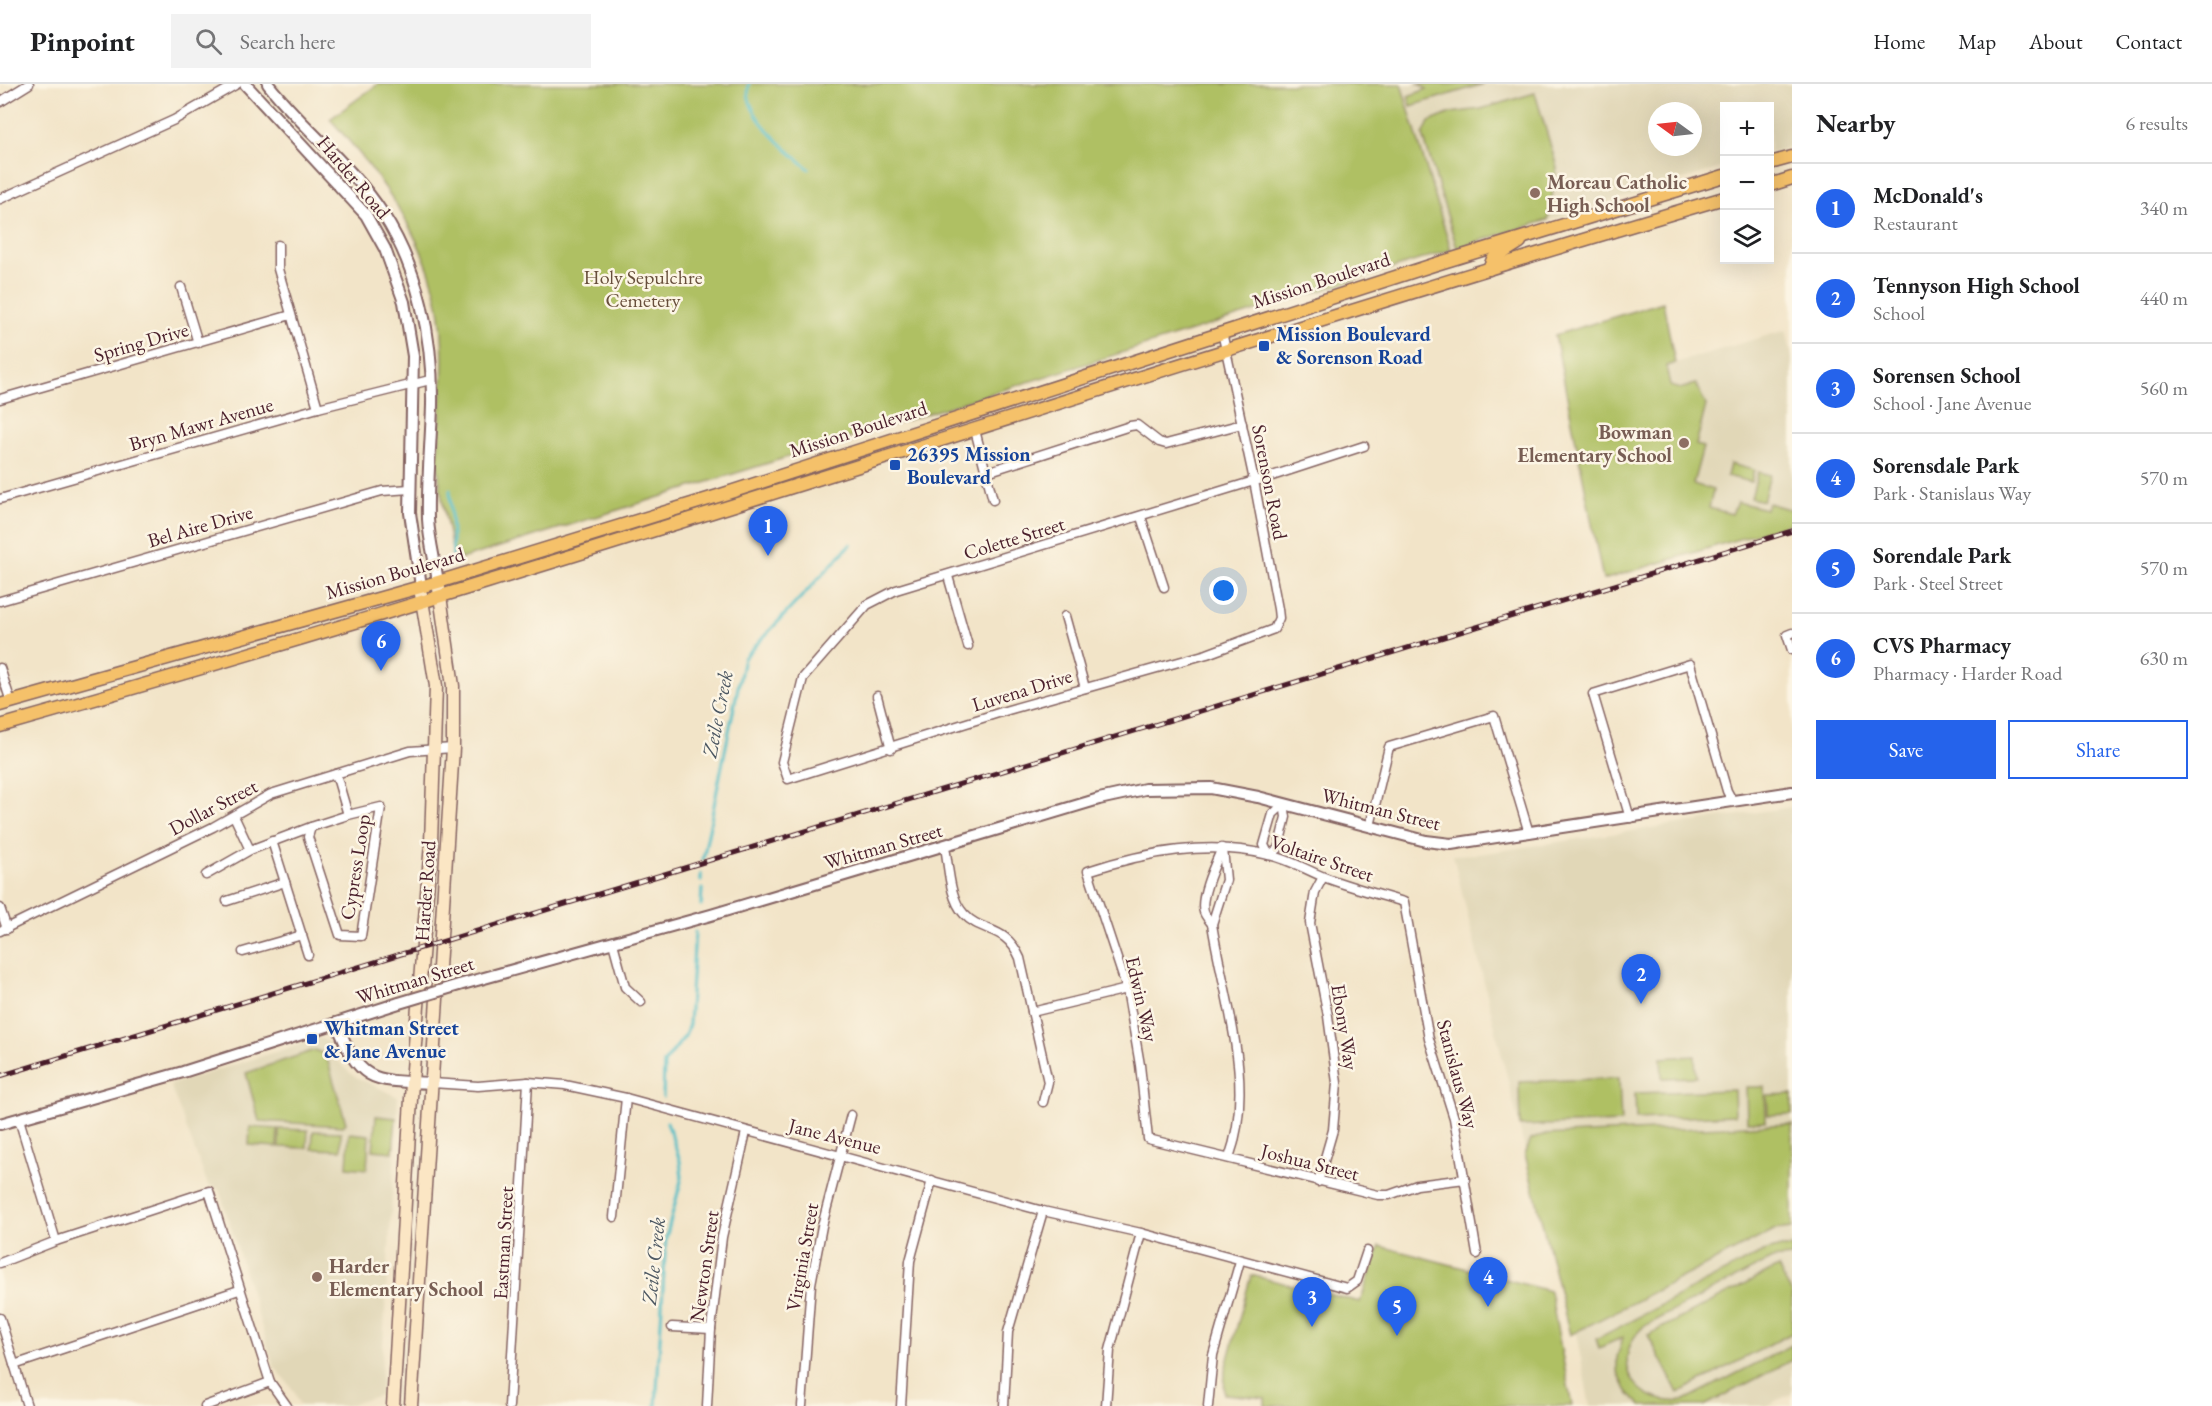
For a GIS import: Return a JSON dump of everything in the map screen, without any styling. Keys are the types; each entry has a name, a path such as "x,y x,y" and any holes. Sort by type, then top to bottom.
{"main road":[{"path":"1774,162 1792,157"},
{"name":"Mission Boulevard","path":"5,704 438,582 1222,332 1720,178"},
{"path":"1774,184 1792,178"},
{"name":"Mission Boulevard","path":"0,726 422,603 1488,269 1720,199"},
{"path":"1488,269 1493,259 1531,235"},
{"path":"714,511 719,502 751,492 767,478"},
{"name":"Harder Road","path":"411,1406 453,748 453,686 438,582"},
{"name":"Harder Road","path":"393,1406 412,1083 430,843 434,750 436,686 421,586"}],"street":[{"path":"0,102 29,84"},
{"path":"0,200 174,120 237,84"},
{"name":"Harder Road","path":"245,84 366,215 385,249 408,326 413,356 410,520 421,586"},
{"name":"Harder Road","path":"268,84 353,174 384,216 404,254 422,305 429,351 432,403 428,522 438,582"},
{"path":"278,245 278,269 318,408"},
{"path":"180,287 198,343"},
{"name":"Spring Drive","path":"0,399 291,315"},
{"name":"Sorenson Road","path":"1222,332 1254,481 1279,618 1277,625 1266,634"},
{"path":"411,383 430,380"},
{"name":"Bryn Mawr Avenue","path":"0,500 411,383"},
{"path":"987,472 1130,426 1137,425 1159,442 1166,444 1242,424"},
{"path":"975,430 993,500"},
{"name":"Colette Street","path":"789,779 782,762 800,687 808,670 867,605 896,590 1141,517 1364,446"},
{"name":"Bel Aire Drive","path":"0,601 382,491 410,489"},
{"path":"1141,517 1164,587"},
{"path":"948,576 968,646"},
{"path":"1065,616 1086,688"},
{"name":"Luvena Drive","path":"789,779 1266,634"},
{"path":"1790,634 1792,650"},
{"path":"1630,818 1593,694 1690,664 1727,791 1733,802"},
{"path":"0,668 5,704"},
{"path":"878,696 891,749"},
{"path":"1370,826 1389,747 1494,716 1529,833"},
{"name":"Dollar Street","path":"3,930 234,816 271,794 410,751 453,748"},
{"name":"Cypress Loop","path":"336,774 348,815"},
{"name":"Whitman Street","path":"0,1124 459,985 945,847 1099,799 1145,789 1211,788 1284,804 1426,841 1451,844 1792,792"},
{"path":"1284,804 1286,817 1278,849 1269,855 1264,845 1273,814 1284,804"},
{"name":"Cypress Loop","path":"381,807 361,936 340,935 308,837 310,826 348,815 381,807"},
{"path":"234,816 250,850"},
{"path":"206,874 250,850 310,826"},
{"path":"272,841 308,955"},
{"path":"945,847 954,892 964,915 1014,944 1020,958 1048,1082 1043,1102"},
{"path":"1222,848 1213,868 1204,902 1204,913 1212,924 1240,1089 1236,1138 1229,1158"},
{"path":"1212,924 1226,880 1222,848"},
{"name":"Voltaire Street","path":"1088,871 1140,855 1222,848 1269,855 1304,867 1323,877 1404,902"},
{"name":"Edwin Way","path":"1088,871 1127,989 1140,1065 1148,1139"},
{"name":"Ebony Way","path":"1318,1182 1333,1130 1337,1095 1328,1016 1310,923 1315,892 1323,877"},
{"path":"227,901 285,882"},
{"name":"Stanislaus Way","path":"1404,902 1430,1039 1454,1118 1477,1254"},
{"path":"0,908 3,930"},
{"path":"243,952 302,935"},
{"path":"613,943 625,987 641,1002"},
{"path":"1032,1012 1127,989"},
{"name":"Jane Avenue","path":"337,1023 348,1053 363,1071 381,1078 412,1083 477,1086 528,1082 565,1085 626,1098 1043,1211 1141,1233 1347,1288 1357,1281 1367,1251"},
{"name":"Eastman Street","path":"509,1406 528,1082"},
{"path":"614,1217 626,1098"},
{"name":"Virginia Street","path":"802,1406 811,1284 839,1156 851,1115"},
{"path":"19,1119 56,1241"},
{"name":"Newton Street","path":"707,1406 711,1329 722,1237 746,1132"},
{"name":"Joshua Street","path":"1148,1139 1378,1195 1389,1195 1418,1185 1465,1179"},
{"path":"901,1406 910,1262 932,1180"},
{"path":"0,1263 56,1241 209,1191 270,1382 287,1406"},
{"path":"1004,1406 1008,1332 1043,1211"},
{"path":"1106,1406 1110,1350 1141,1233"},
{"path":"1208,1406 1213,1355 1240,1261"},
{"path":"14,1365 239,1290"},
{"path":"0,1318 27,1406"},
{"path":"672,1327 711,1329"},
{"path":"205,1406 270,1382"}],"shaded area":[{"name":"Moreau Catholic High School","path":"1401,84 1792,84 1792,146 1774,152 1774,102 1720,102 1720,168 1451,250"},
{"name":"Bowman Elementary School","path":"1663,302 1675,363 1786,330 1792,358 1792,523 1603,580 1555,335"},
{"path":"1792,807 1792,1393 1767,1406 1590,1406 1576,1333 1570,1335 1453,855 1479,854"},
{"name":"Harder Elementary School","path":"320,1038 329,1043 338,1061 352,1075 398,1097 380,1395 346,1406 300,1406 294,1391 274,1366 219,1189 208,1185 170,1085"}],"green space":[{"name":"Holy Sepulchre Cemetery","path":"378,84 1401,84 1451,250 461,559 452,550 438,471 443,358 436,295 416,239 402,213 368,164 330,119"},
{"path":"1418,84 1484,84 1411,106 1408,96 1427,89"},
{"path":"1535,93 1557,167 1548,220 1457,248 1423,135 1429,122 1451,113 1481,109"},
{"name":"Bowman Elementary School","path":"1663,302 1675,363 1666,366 1670,386 1680,389 1696,384 1706,405 1696,445 1703,447 1693,484 1713,490 1709,508 1732,514 1737,502 1766,509 1768,503 1792,510 1792,523 1603,580 1555,335"},
{"path":"1730,464 1754,470 1751,482 1727,476"},
{"path":"1758,472 1770,475 1763,501 1751,498"},
{"path":"315,1050 326,1055 346,1123 343,1126 259,1121 246,1073"},
{"path":"1695,1056 1696,1077 1662,1078 1661,1058"},
{"path":"1619,1078 1621,1122 1520,1126 1519,1082"},
{"path":"1746,1087 1765,1087 1766,1121 1747,1122"},
{"path":"1734,1090 1735,1115 1636,1119 1635,1093"},
{"path":"1792,1094 1792,1114 1768,1115 1767,1095"},
{"path":"376,1116 396,1118 393,1152 373,1150"},
{"path":"1792,1124 1792,1228 1774,1230 1570,1335 1525,1154 1531,1140 1542,1135"},
{"path":"250,1127 278,1129 277,1147 249,1145"},
{"path":"279,1129 308,1130 307,1148 279,1147"},
{"path":"313,1131 341,1132 341,1150 312,1149"},
{"path":"349,1133 369,1135 367,1169 347,1167"},
{"path":"1380,1246 1550,1291 1572,1406 1265,1406 1265,1398 1224,1394 1225,1370 1251,1275 1360,1302"},
{"path":"1781,1247 1792,1247 1792,1257 1772,1259 1644,1326 1633,1339 1628,1352 1628,1366 1632,1378 1651,1396 1666,1401 1683,1401 1792,1345 1792,1360 1704,1406 1641,1406 1626,1390 1617,1370 1617,1357 1623,1337 1599,1348 1596,1339 1763,1252"},
{"path":"1778,1267 1792,1294 1792,1333 1678,1393 1648,1335"}],"waterway":[{"name":"Zeile Creek","path":"749,84 748,96 759,119 768,131 809,169"},
{"path":"450,490 453,558"},
{"name":"Zeile Creek","path":"703,859 744,658 851,544"},
{"name":"Zeile Creek","path":"701,874 701,881"},
{"name":"Zeile Creek","path":"701,905 702,889"},
{"name":"Zeile Creek","path":"663,1097 664,1063 685,1036 689,1024 695,932"},
{"name":"Zeile Creek","path":"656,1406 666,1238 682,1177 680,1161 667,1122"}],"railway":[{"path":"0,1076 1792,531"}],"place":[{"name":"Moreau Catholic High School","path":"1535,193"},
{"name":"Mission Boulevard & Sorenson Road","path":"1264,346"},
{"name":"Bowman Elementary School","path":"1684,443"},
{"name":"26395 Mission Boulevard","path":"895,465"},
{"name":"McDonald's","path":"768,556"},
{"name":"CVS Pharmacy","path":"381,671"},
{"name":"Tennyson High School","path":"1641,1004"},
{"name":"Whitman Street & Jane Avenue","path":"312,1039"},
{"name":"Harder Elementary School","path":"317,1277"},
{"name":"Sorensdale Park","path":"1488,1307"},
{"name":"Sorensen School","path":"1312,1327"},
{"name":"Sorendale Park","path":"1397,1336"}]}
